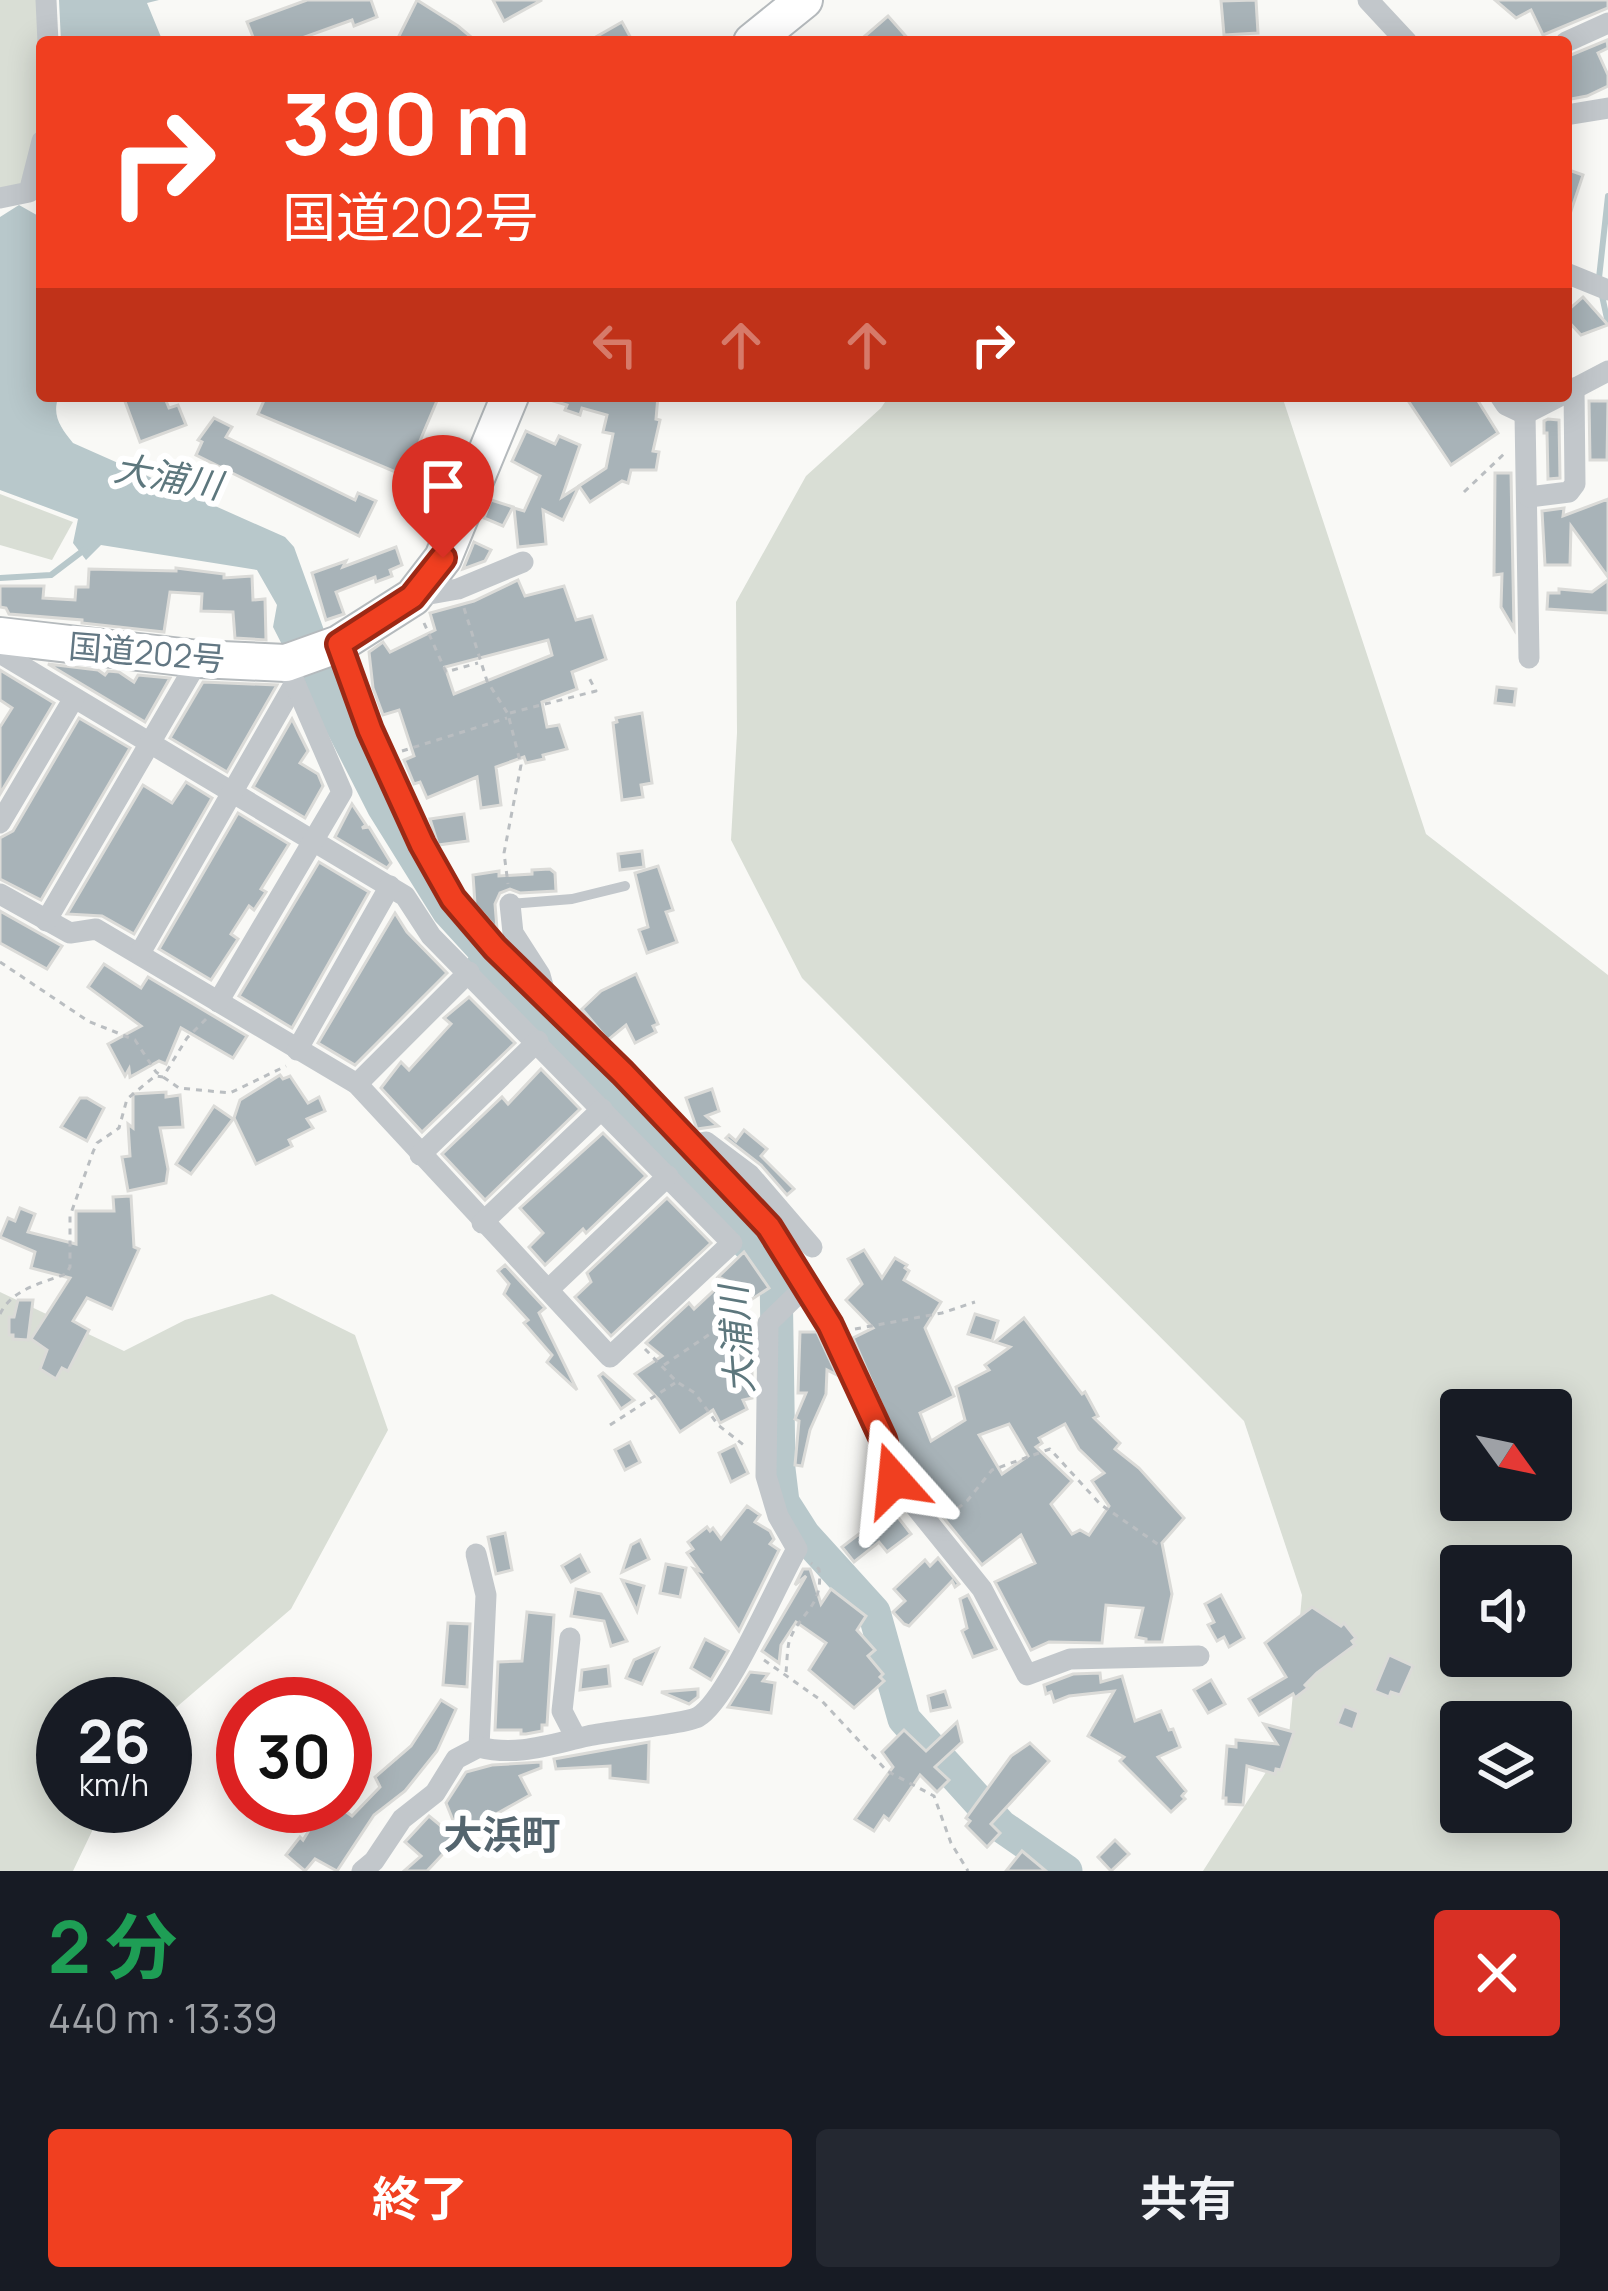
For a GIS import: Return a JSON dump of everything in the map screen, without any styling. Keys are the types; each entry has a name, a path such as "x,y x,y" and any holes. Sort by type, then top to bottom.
{"highway":[{"path":"759,36 804,0"},
{"path":"292,669 412,597 443,558 463,518 508,402"},
{"name":"国道202号","path":"2,645 292,669"}],"street":[{"path":"46,0 48,36"},
{"path":"1368,0 1401,36"},
{"path":"1572,39 1608,23"},
{"path":"1572,114 1608,108"},
{"path":"0,198 29,192 36,165"},
{"path":"1572,275 1608,290"},
{"path":"1572,389 1608,371"},
{"path":"1504,402 1526,422 1528,658"},
{"path":"1526,422 1553,402"},
{"path":"1529,497 1569,492 1575,484 1568,402"},
{"path":"412,597 458,589 523,562"},
{"path":"339,644 383,757 453,899 495,948 769,1227 830,1325 883,1439 894,1480 982,1589 1027,1675 1070,1659 1199,1656"},
{"path":"0,894 70,933 96,929 356,1084 610,1358 732,1243 431,936 405,896 74,698 2,645"},
{"path":"46,921 199,659"},
{"path":"140,953 233,794 292,669"},
{"path":"218,1002 342,791 292,669"},
{"path":"0,823 74,698"},
{"path":"299,1052 390,886"},
{"path":"510,904 513,933 540,975 548,1001"},
{"path":"495,948 513,933"},
{"path":"356,1084 469,972"},
{"path":"420,1156 538,1042"},
{"path":"482,1223 602,1108"},
{"path":"691,1145 706,1142 750,1175 812,1247"},
{"path":"548,1290 668,1176"},
{"path":"362,1871 374,1862 402,1820 436,1793 456,1759 479,1748 503,1753 698,1717 748,1648 797,1549 778,1516 766,1476 768,1323 804,1288"},
{"path":"768,1442 793,1443"},
{"path":"476,1554 486,1595 479,1748"},
{"path":"570,1637 562,1711 576,1738"}],"lane":[{"path":"510,904 572,899 625,886"}],"path":[{"path":"1465,491 1526,422"},
{"path":"458,589 479,663 508,715 521,765 504,853 510,904"},
{"path":"412,597 446,672 479,663"},
{"path":"383,757 596,691 586,674"},
{"path":"0,962 88,1021 135,1040 163,1077 179,1088 230,1093 266,1078 299,1052"},
{"path":"163,1077 187,1038 199,1030 218,1002"},
{"path":"0,1314 16,1295 66,1274 70,1216 93,1151 119,1128 134,1092 155,1076 163,1077"},
{"path":"702,1272 768,1323"},
{"path":"830,1325 864,1330 975,1302"},
{"path":"662,1367 747,1309"},
{"path":"634,1337 676,1382 695,1394 718,1425 743,1443 766,1476"},
{"path":"610,1425 676,1382"},
{"path":"933,1528 967,1501 992,1470 1050,1449 1100,1504 1159,1545"},
{"path":"786,1675 790,1640 815,1606 820,1580 819,1569 797,1549"},
{"path":"748,1648 795,1678 832,1710 887,1771 934,1796 959,1860 968,1871"}],"shaded area":[{"path":"0,0 38,0 36,153 25,180 0,202"},
{"path":"59,0 159,0 147,3 161,36 61,36"},
{"path":"19,205 36,215 36,402 57,402 61,427 73,443 285,537 294,547 372,763 414,842 524,986 510,1003 435,921 369,815 273,627 277,605 257,570 101,545 86,560 73,543 78,519 0,490 0,217"},
{"path":"885,402 1284,402 1426,834 1608,975 1608,1871 1203,1871 1289,1736 1302,1595 1244,1421 802,978 731,840 737,733 736,602 806,476"},
{"path":"0,494 73,522 52,560 0,545"},
{"path":"0,1292 124,1351 185,1320 272,1294 355,1335 388,1430 291,1609 192,1694 192,1677 36,1677 36,1833 91,1833 73,1871 0,1871"}],"building":[{"path":"307,0 371,0 377,17 354,26 352,20 308,36 253,36 247,22"},
{"path":"417,0 470,36 399,36"},
{"path":"493,0 542,0 504,21"},
{"path":"1256,0 1258,33 1224,35 1221,1"},
{"path":"1495,0 1608,0 1608,8 1543,35 1531,10 1516,18"},
{"path":"888,16 906,36 865,36"},
{"path":"622,22 630,36 598,36"},
{"path":"1607,40 1608,48 1598,53 1608,86 1572,99 1572,55"},
{"path":"1572,171 1583,175 1572,208"},
{"path":"1583,297 1608,325 1581,335 1572,325 1572,307"},
{"path":"1589,401 1608,401 1607,460 1590,460"},
{"path":"125,402 178,405 186,425 140,442"},
{"path":"263,402 436,402 405,476 258,414"},
{"path":"556,402 657,402 656,470 631,470 628,483 622,481 590,502 579,486 606,468 613,434 603,432 607,415 582,408 580,415 565,410 567,405"},
{"path":"1409,402 1479,402 1498,433 1451,465"},
{"path":"214,418 232,427 226,437 355,500 358,493 376,501 359,536 196,455 202,442 198,440"},
{"path":"1559,420 1560,478 1548,479 1544,421"},
{"path":"526,431 555,444 559,436 580,445 562,497 579,486 563,520 543,510 546,544 518,547 514,508 524,511 540,476 512,461"},
{"path":"1495,473 1511,473 1514,629 1501,607 1502,574 1494,575"},
{"path":"1608,499 1608,577 1571,526 1570,565 1545,565 1542,511 1564,508 1563,516"},
{"path":"491,500 513,507 503,526 484,518"},
{"path":"474,542 491,550 485,561 463,569"},
{"path":"396,547 402,565 390,570 392,576 376,582 375,577 336,592 344,614 326,620 312,573"},
{"path":"176,568 224,574 224,578 252,576 253,600 265,599 266,640 235,638 233,612 201,611 202,594 170,592 164,632 9,614 0,607 0,586 44,586 43,598 75,600 76,587 88,587 89,569"},
{"path":"518,580 525,596 564,586 576,620 592,616 606,659 572,672 577,689 542,702 547,727 559,725 567,749 543,755 544,759 526,763 524,757 496,767 501,805 481,808 477,777 427,798 420,782 414,784 404,760 414,756 399,710 383,715 373,688 369,652 383,642 390,652 435,630 430,613 474,601","holes":["548,640 552,655 454,694 445,667"]},
{"path":"1608,580 1608,613 1547,609 1548,593 1559,593 1559,589 1592,592"},
{"path":"48,664 105,675 119,672 134,682 138,675 170,678 145,722"},
{"path":"0,670 54,703 0,794 0,727 12,708 0,700"},
{"path":"203,682 277,685 227,772 170,738"},
{"path":"1497,687 1516,689 1514,705 1495,703"},
{"path":"642,713 652,783 641,785 643,797 622,800 613,723 616,718"},
{"path":"79,718 130,748 41,900 0,879 0,838 13,831"},
{"path":"292,719 308,751 300,763 318,774 323,786 305,818 253,787"},
{"path":"186,782 212,798 134,934 102,916 67,914 143,785 172,803"},
{"path":"352,804 366,825 362,828 369,827 391,863 387,868 335,837"},
{"path":"238,813 289,844 261,889 266,892 254,910 249,906 231,934 238,939 211,980 159,949"},
{"path":"464,814 468,841 438,845 430,819"},
{"path":"642,851 644,867 620,870 618,854"},
{"path":"319,862 369,892 292,1028 239,996"},
{"path":"658,866 673,910 666,912 677,942 647,953 639,930 648,927 635,873"},
{"path":"550,869 555,873 556,891 510,889 500,893 495,904 497,929 475,904 473,875"},
{"path":"0,911 62,946 47,969 0,943"},
{"path":"395,913 447,973 355,1065 318,1043"},
{"path":"104,964 141,988 148,977 247,1036 233,1058 181,1028 166,1064 159,1061 130,1077 129,1069 125,1076 108,1044 141,1026 88,987"},
{"path":"636,974 658,1024 653,1026 656,1032 635,1043 626,1025 608,1040 582,1009 601,991"},
{"path":"469,997 515,1043 422,1132 381,1088 401,1062 409,1070 451,1024 444,1018"},
{"path":"541,1069 580,1109 485,1200 442,1154 502,1097 508,1104"},
{"path":"280,1075 283,1079 290,1076 308,1103 319,1097 325,1111 307,1119 313,1128 289,1140 292,1146 256,1164 234,1118 240,1100"},
{"path":"712,1089 719,1111 706,1116 718,1126 697,1129 686,1098"},
{"path":"166,1092 166,1097 180,1095 183,1127 160,1128 166,1183 128,1191 122,1157 130,1156 133,1094"},
{"path":"80,1098 104,1108 87,1141 61,1127"},
{"path":"214,1106 233,1119 191,1174 176,1164"},
{"path":"744,1130 767,1149 761,1156 794,1189 787,1195 761,1165 726,1138 729,1135 736,1141"},
{"path":"603,1133 646,1176 545,1265 529,1247 543,1233 520,1208"},
{"path":"131,1196 134,1247 139,1249 112,1309 87,1298 73,1321 89,1330 68,1371 62,1368 56,1379 40,1369 47,1350 31,1339 70,1278 31,1268 35,1252 0,1237 8,1218 15,1221 20,1208 35,1214 28,1232 76,1244 76,1211 114,1211 113,1197"},
{"path":"667,1198 711,1243 611,1336 575,1297 591,1282 587,1273"},
{"path":"864,1250 882,1278 895,1258 907,1265 904,1280 941,1302 925,1328 954,1396 920,1413 931,1441 965,1420 956,1387 989,1370 985,1365 1010,1347 995,1342 1024,1318 1085,1392 1098,1416 1094,1418 1120,1443 1115,1449 1184,1518 1162,1543 1172,1594 1162,1642 1136,1637 1143,1608 1106,1605 1102,1643 1049,1642 1031,1650 995,1582 1035,1563 1021,1535 982,1565 916,1484 853,1338 873,1328 846,1300 862,1284 848,1259","holes":["1009,1424 1028,1456 1002,1474 979,1435","1065,1424 1079,1449 1104,1473 1092,1481 1109,1506 1089,1535 1080,1530 1072,1534 1051,1504 1072,1481 1036,1447 1042,1443 1039,1438"]},
{"path":"744,1252 769,1288 737,1309 753,1341 744,1347 752,1364 752,1398 743,1400 747,1409 720,1423 713,1410 680,1432 635,1374 662,1356 646,1343 689,1303 694,1309 725,1280 718,1277"},
{"path":"505,1265 545,1308 539,1313 577,1390 547,1362 552,1355 504,1294 509,1284 498,1271"},
{"path":"18,1300 33,1300 28,1340 9,1335 9,1317 14,1317"},
{"path":"975,1314 998,1321 992,1341 968,1334"},
{"path":"800,1332 817,1332 837,1375 827,1370 826,1394 810,1430 802,1466 795,1465 799,1421 795,1419 806,1393 798,1393"},
{"path":"603,1373 634,1400 621,1409 599,1376"},
{"path":"630,1442 640,1462 625,1470 615,1450"},
{"path":"735,1445 748,1473 731,1482 719,1453"},
{"path":"747,1506 760,1515 755,1522 770,1531 774,1539 770,1544 779,1550 739,1631 687,1553 693,1549 688,1542 707,1527 721,1539"},
{"path":"897,1516 911,1534 887,1552 879,1542 854,1562 842,1547 859,1534 862,1537"},
{"path":"505,1533 512,1570 496,1574 488,1537"},
{"path":"640,1540 649,1559 622,1572 631,1545"},
{"path":"580,1555 589,1572 571,1582 562,1566"},
{"path":"938,1558 959,1584 955,1587 952,1581 909,1626 904,1624 893,1612 905,1601 894,1589 925,1560 930,1566"},
{"path":"666,1564 686,1568 680,1597 660,1593"},
{"path":"803,1569 810,1569 821,1604 831,1589 866,1616 857,1630 875,1650 868,1656 884,1681 854,1708 809,1670 826,1643 796,1622 781,1645 779,1663 762,1651 806,1576 795,1585"},
{"path":"622,1580 644,1586 637,1611"},
{"path":"576,1589 601,1594 627,1641 611,1646 604,1621 571,1616"},
{"path":"968,1595 996,1649 973,1657 962,1631 967,1628 960,1599"},
{"path":"1221,1595 1244,1638 1229,1647 1224,1637 1217,1641 1208,1625 1214,1622 1205,1604"},
{"path":"1312,1607 1341,1626 1344,1623 1356,1638 1355,1645 1317,1673 1295,1698 1293,1694 1259,1715 1249,1699 1286,1677 1265,1643"},
{"path":"527,1612 554,1615 547,1725 526,1734 495,1730 498,1662 522,1661"},
{"path":"448,1623 470,1624 467,1687 443,1685"},
{"path":"705,1639 728,1651 711,1680 691,1668"},
{"path":"658,1649 642,1684 626,1678 634,1660"},
{"path":"1389,1655 1413,1666 1400,1695 1391,1692 1389,1697 1374,1691"},
{"path":"608,1666 610,1686 580,1690 582,1670"},
{"path":"750,1672 768,1674 763,1681 775,1683 771,1713 728,1707"},
{"path":"1100,1673 1101,1682 1122,1676 1135,1721 1161,1711 1169,1730 1173,1729 1180,1747 1158,1757 1186,1791 1185,1799 1171,1812 1120,1761 1124,1757 1088,1736 1114,1691 1054,1702 1051,1692 1046,1694 1044,1685 1073,1674"},
{"path":"1211,1680 1225,1704 1208,1713 1194,1690"},
{"path":"698,1689 698,1697 689,1704 661,1692"},
{"path":"945,1691 950,1707 931,1711 928,1696"},
{"path":"441,1700 456,1709 437,1751 405,1791 372,1818 372,1795 380,1787 375,1777 411,1746"},
{"path":"1344,1706 1359,1712 1353,1730 1337,1724"},
{"path":"957,1722 962,1742 935,1767 949,1780 937,1792 920,1775 889,1820 884,1816 874,1831 855,1819 893,1767 882,1752 904,1730 926,1751"},
{"path":"1264,1724 1294,1732 1281,1770 1276,1769 1275,1774 1247,1766 1243,1805 1226,1804 1227,1746 1236,1747 1236,1740 1277,1744"},
{"path":"649,1742 648,1782 610,1778 610,1766 556,1769 554,1759"},
{"path":"1030,1743 1049,1761 991,1824 1000,1833 987,1847 966,1826 970,1821 966,1818 1011,1756"},
{"path":"541,1762 541,1768 520,1776 530,1795 459,1835 446,1803 466,1772"},
{"path":"429,1816 457,1839 427,1871 404,1871 421,1856 405,1842"},
{"path":"307,1833 362,1833 337,1871 315,1859 305,1871 286,1855 300,1837 303,1840"},
{"path":"1115,1840 1129,1854 1111,1871 1098,1857"},
{"path":"1022,1851 1046,1871 1006,1871"}],"waterway":[{"path":"1599,278 1608,196"},
{"path":"1601,291 1608,323"},
{"path":"0,578 51,575 84,550"},
{"name":"大浦川","path":"481,968 776,1273 783,1502 804,1535 874,1612 904,1719 1001,1826 1066,1871"}],"district":[{"name":"大浜町","path":"502,1834"}],"route":[{"path":"443,558 412,597 339,644 370,730 422,844 453,899 495,948 623,1073 769,1227 830,1325 883,1439 894,1480"}]}
